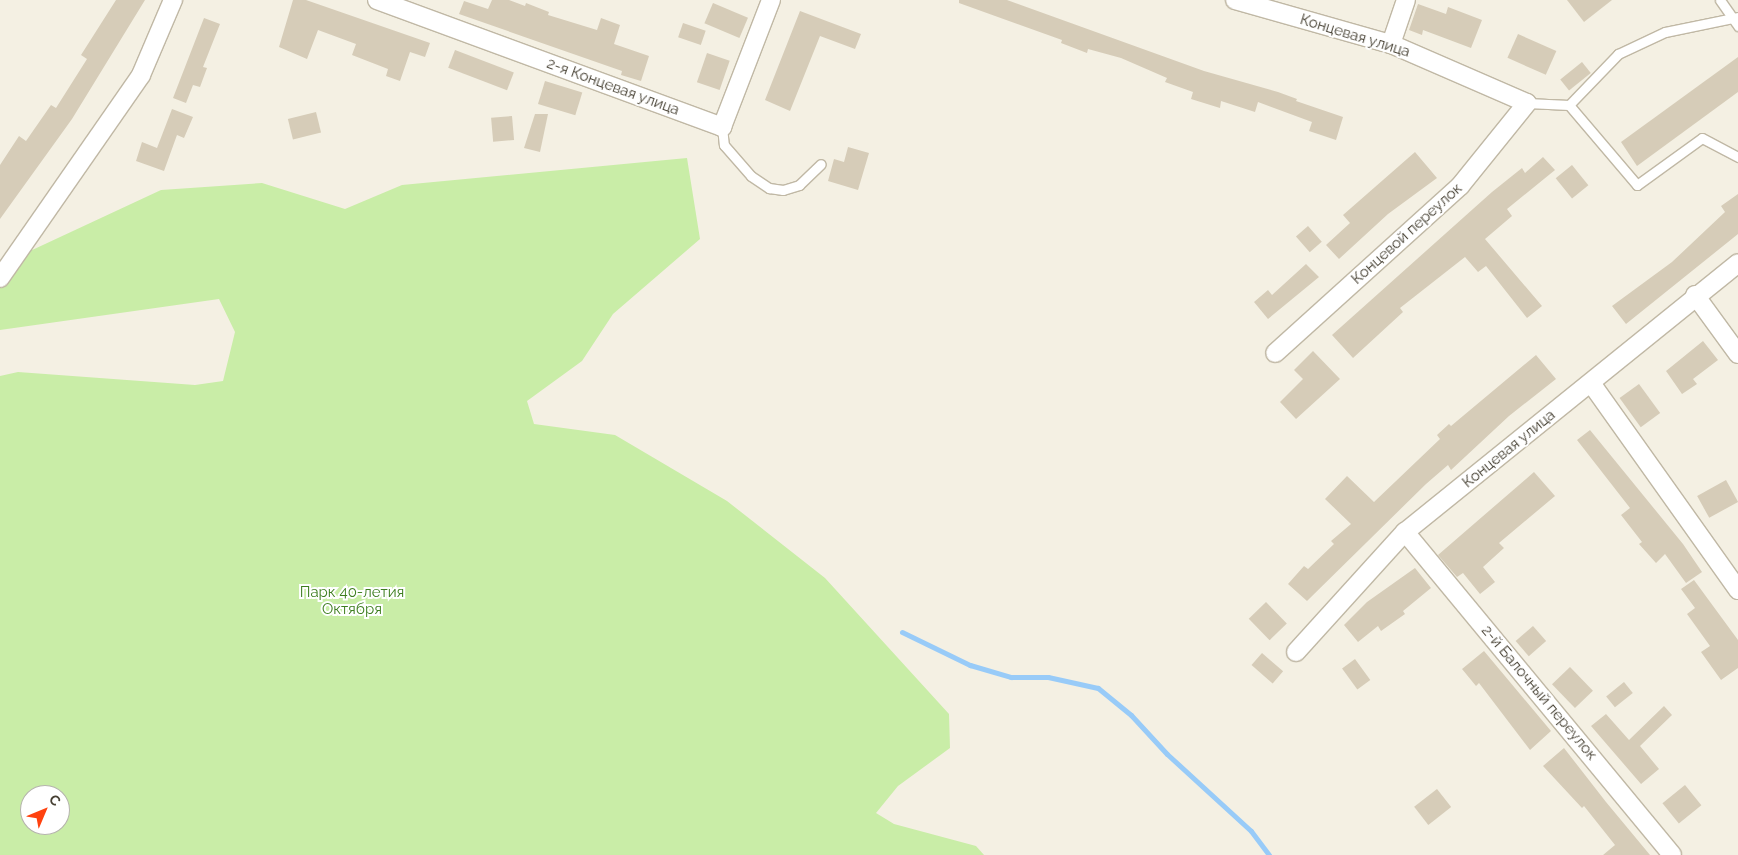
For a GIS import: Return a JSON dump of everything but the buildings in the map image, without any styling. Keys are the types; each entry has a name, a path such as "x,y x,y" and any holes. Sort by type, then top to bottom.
{"street":[{"path":"0,278 141,75 173,0"},
{"name":"2-я Концевая улица","path":"377,0 722,127"},
{"path":"722,127 771,0"},
{"name":"Концевая улица","path":"1235,0 1391,44 1527,103"},
{"path":"1391,44 1406,0"},
{"name":"Концевой переулок","path":"1275,353 1460,186 1527,103"},
{"name":"Концевая улица","path":"1296,652 1405,532 1591,383 1695,295 1738,263"},
{"path":"1695,295 1738,354"},
{"path":"1591,383 1738,590"},
{"name":"2-й Балочный переулок","path":"1405,532 1672,855"}],"lane":[{"path":"1720,0 1737,21"},
{"path":"1569,105 1618,54 1665,32 1737,21"},
{"path":"1527,103 1569,105 1637,185 1702,138 1738,156"},
{"path":"722,127 724,145 751,176 769,188 783,190 799,185 821,164"}],"green space":[{"name":"Парк 40-летия Октября","path":"687,158 700,239 613,314 582,361 527,401 534,424 615,435 727,501 825,578 949,714 950,748 898,786 876,813 894,824 976,846 984,855 0,855 0,376 18,372 195,385 223,381 235,332 219,299 0,330 0,265 161,190 262,183 345,209 402,185"}],"waterway":[{"path":"902,632 970,665 1011,677 1048,677 1098,688 1131,715 1167,754 1251,831 1269,855"}]}
